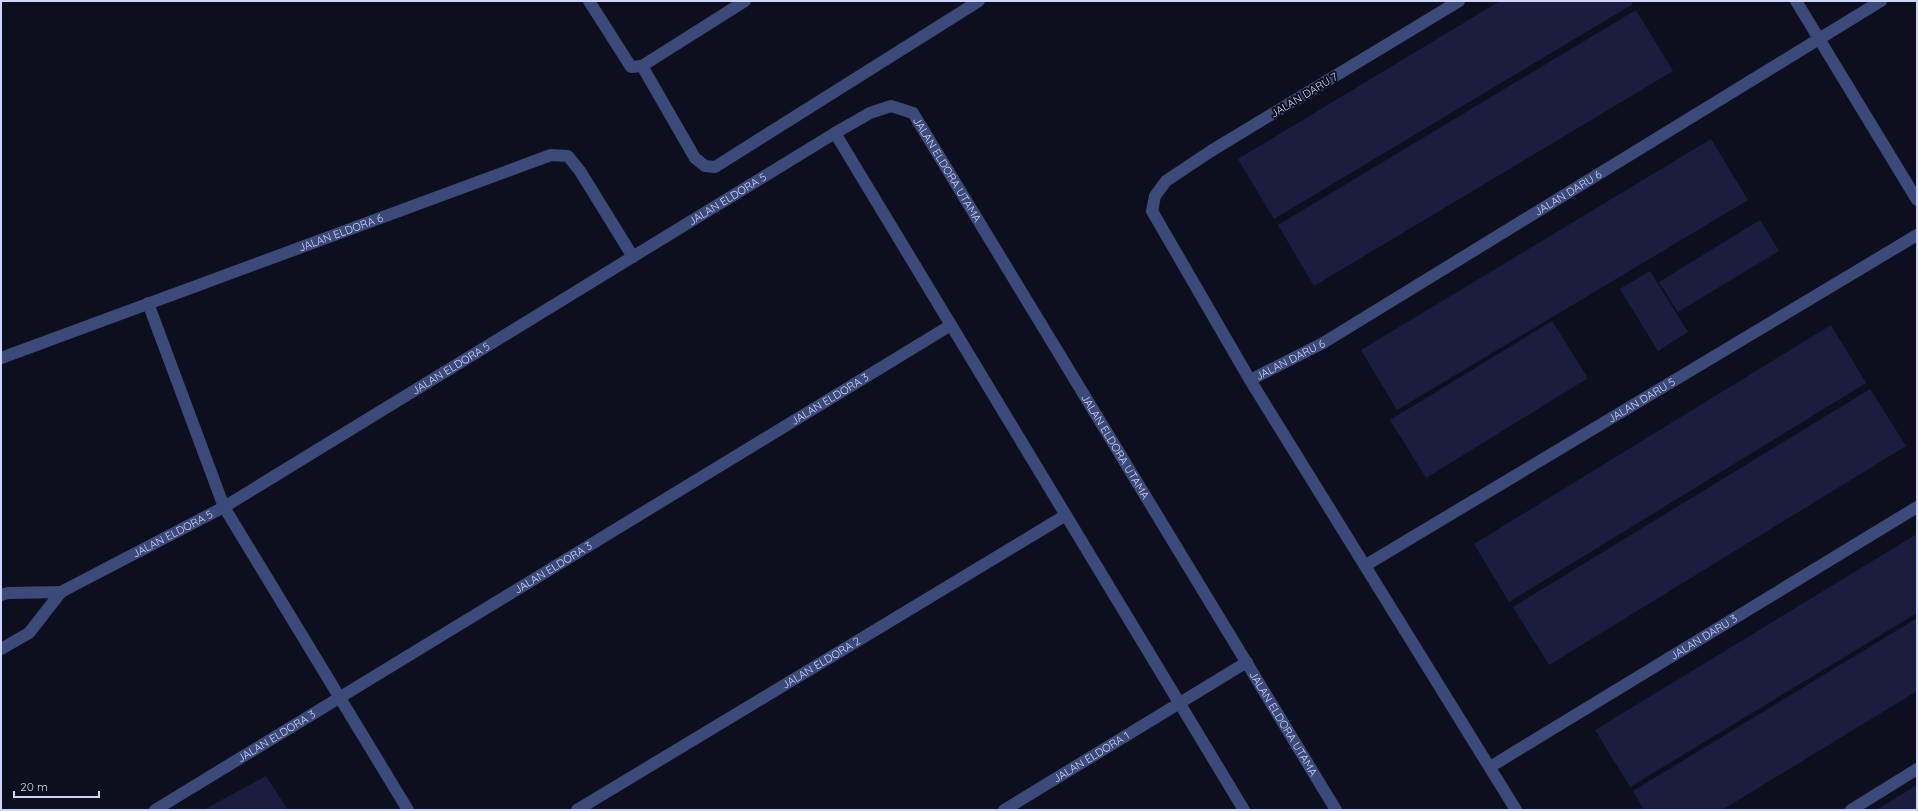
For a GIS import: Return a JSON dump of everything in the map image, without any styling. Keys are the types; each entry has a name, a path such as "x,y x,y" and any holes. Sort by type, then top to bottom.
{"street":[{"path":"589,1 631,66 642,66 745,1"},
{"path":"642,66 695,158 705,166 715,167 979,1"},
{"name":"JALAN DARU 7","path":"1250,380 1152,211 1155,196 1166,181 1211,151 1459,1"},
{"path":"1796,1 1917,200"},
{"name":"JALAN DARU 6","path":"1250,380 1323,343 1881,1"},
{"name":"JALAN ELDORA UTAMA","path":"835,134 870,113 891,106 913,113 1336,810"},
{"path":"835,134 1244,810"},
{"name":"JALAN ELDORA 5","path":"1,649 29,633 61,592 224,507 835,134"},
{"name":"JALAN ELDORA 6","path":"1,358 551,155 568,156 580,171 633,257"},
{"name":"JALAN DARU 5","path":"1366,565 1917,235"},
{"path":"148,303 224,507 408,810"},
{"name":"JALAN ELDORA 3","path":"154,810 951,325"},
{"path":"1250,380 1366,565 1516,810"},
{"name":"JALAN DARU 3","path":"1490,767 1917,507"},
{"name":"JALAN ELDORA 2","path":"576,810 1066,515"},
{"name":"JALAN ELDORA 5","path":"1,595 8,593 61,592"},
{"name":"JALAN ELDORA 1","path":"1004,810 1247,662"},
{"path":"1851,810 1917,769"}],"building":[{"path":"1500,1 1631,1 1633,4 1274,219 1238,159"},
{"path":"1636,10 1673,71 1314,286 1278,225"},
{"path":"1711,139 1748,200 1397,410 1361,350"},
{"path":"1760,220 1779,251 1678,312 1659,282"},
{"path":"1650,271 1688,332 1658,351 1620,289"},
{"path":"1552,321 1588,378 1426,478 1390,420"},
{"path":"1831,325 1866,383 1509,602 1474,544"},
{"path":"1870,389 1906,446 1549,665 1513,607"},
{"path":"1917,534 1917,613 1630,787 1595,730"},
{"path":"1917,618 1917,691 1722,810 1644,810 1633,791"},
{"path":"266,776 288,810 203,810"},
{"path":"1917,785 1917,810 1876,810 1891,801"}]}
